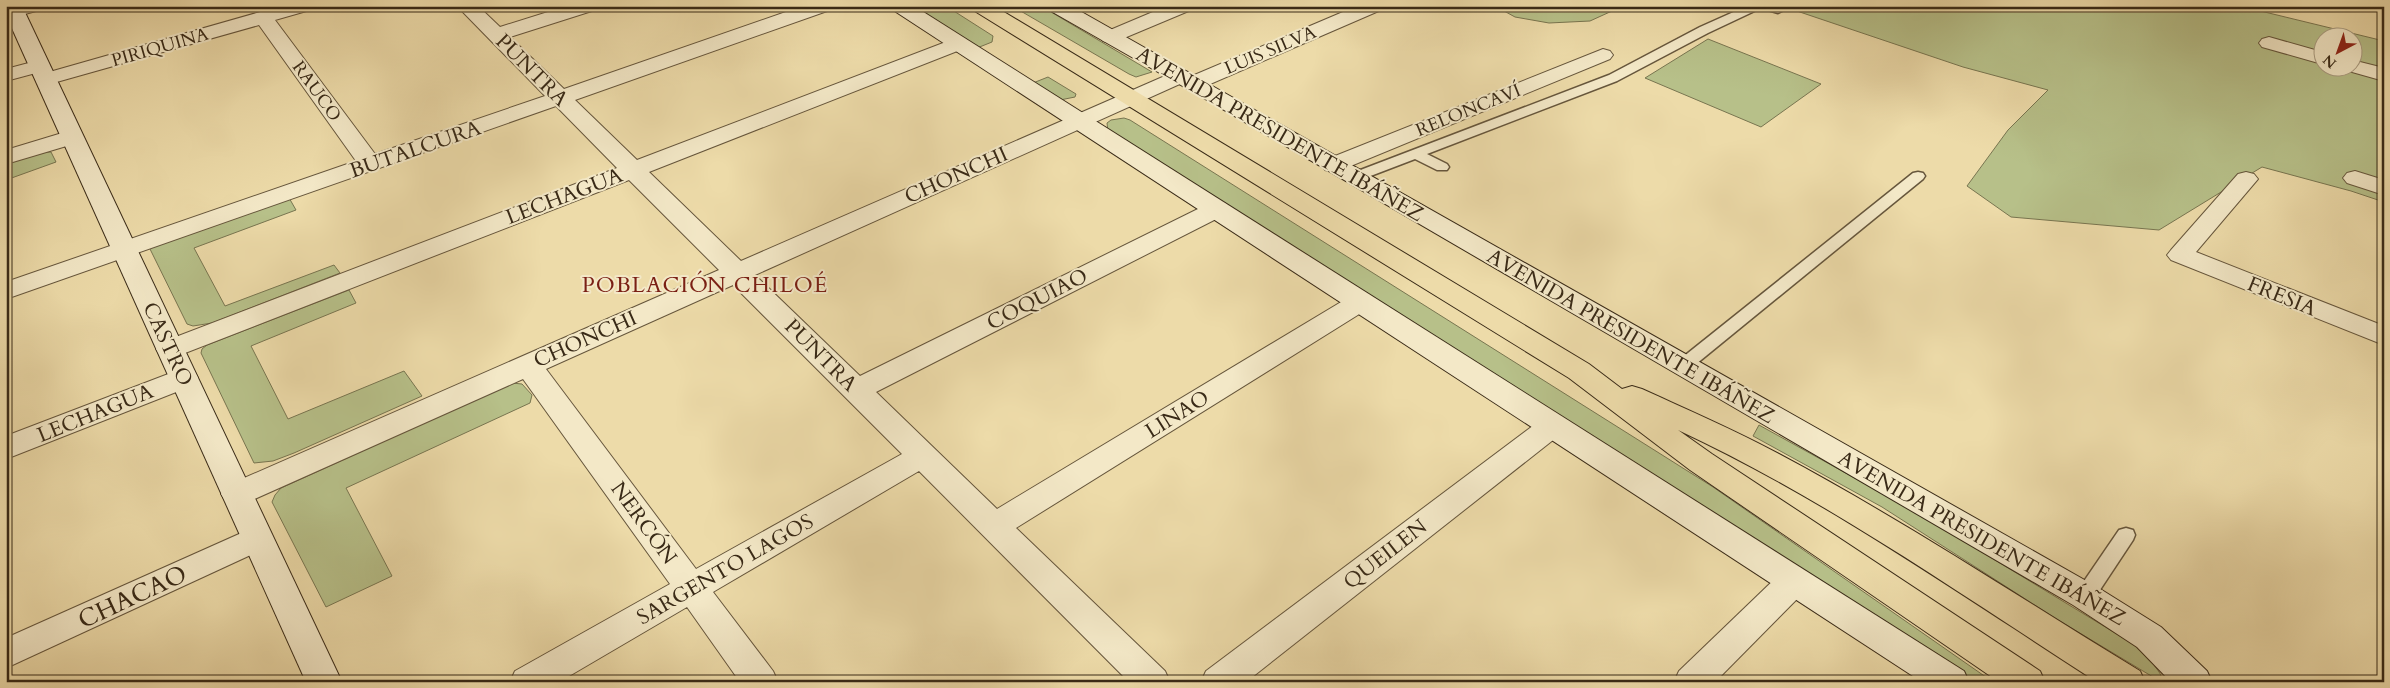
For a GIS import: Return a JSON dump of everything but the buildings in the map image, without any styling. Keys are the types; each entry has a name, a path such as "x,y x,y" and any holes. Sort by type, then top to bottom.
{"main road":[{"name":"AVENIDA PRESIDENTE IBÁÑEZ","path":"980,6 1579,371 1701,462 2027,682"},
{"name":"AVENIDA PRESIDENTE IBÁÑEZ","path":"1579,371 1732,443 1806,483 1942,565 2127,682"}],"street":[{"name":"PIRIQUINA","path":"6,75 43,73 264,18 303,6"},
{"name":"PUNTRA","path":"468,6 1152,682"},
{"path":"497,35 588,6"},
{"name":"BUTALCURA","path":"6,291 823,6"},
{"path":"900,6 1951,682"},
{"name":"AVENIDA PRESIDENTE IBÁÑEZ","path":"1056,6 2085,596 2149,637 2194,682"},
{"path":"1110,37 1184,6"},
{"name":"LUIS SILVA","path":"1187,80 1374,6"},
{"name":"CASTRO","path":"17,9 72,137 324,682"},
{"name":"RAUCO","path":"264,18 370,164"},
{"path":"2269,43 2312,55"},
{"name":"LECHAGUA","path":"170,349 958,44"},
{"name":"RELONCAVÍ","path":"1344,171 1603,55"},
{"path":"2362,69 2384,75"},
{"name":"CHONCHI","path":"238,494 1078,121 1132,98 1187,80"},
{"path":"6,156 72,137"},
{"name":"FRESIA","path":"2246,178 2180,255 2384,336"},
{"path":"2355,178 2384,188"},
{"name":"COQUIAO","path":"856,390 1217,209"},
{"name":"LINAO","path":"994,526 1360,302"},
{"name":"NERCÓN","path":"528,365 760,682"},
{"name":"LECHAGUA","path":"6,448 184,378"},
{"name":"QUEILEN","path":"1219,682 1552,426"},
{"name":"SARGENTO LAGOS","path":"528,682 922,456"},
{"name":"CHACAO","path":"6,654 257,538"},
{"path":"1692,682 1794,581"}],"lane":[{"path":"1344,171 1416,154 1612,78 1704,30 1757,6"},
{"path":"1765,6 1778,10"},
{"path":"1416,154 1442,167"},
{"path":"1684,365 1918,176"},
{"path":"2085,596 2126,535"}],"green space":[{"path":"912,6 946,6 993,36 992,42 977,48"},
{"path":"1012,6 1041,6 1152,72 1136,77 1129,74"},
{"path":"1495,6 1623,6 1590,21 1549,23 1515,17"},
{"path":"1782,6 2240,6 2331,28 2312,28 2312,78 2362,78 2362,36 2384,41 2384,202 2262,167 2159,230 2011,217 1967,186 2008,130 2048,90 1963,67"},
{"path":"1708,39 1821,84 1761,127 1645,78"},
{"path":"1048,77 1076,94 1075,97 1060,100 1033,83"},
{"path":"1124,118 1713,487 1993,682 1966,682 1108,132 1107,123 1111,120"},
{"path":"43,152 51,152 56,162 6,180 6,163"},
{"path":"288,196 296,210 194,248 225,306 334,265 340,273 212,323 193,326 187,324 150,249 153,245"},
{"path":"349,290 356,303 251,346 288,419 404,371 422,396 294,453 273,461 254,463 201,353 202,349 207,345"},
{"path":"512,383 522,384 532,395 530,403 346,488 392,576 326,607 272,502 275,495 281,488"},
{"path":"1759,425 1916,512 2130,642 2144,653 2154,665 2161,675 2158,680 2058,620 1882,507 1753,436"}],"district":[{"name":"POBLACIÓN CHILOÉ","path":"705,284"}]}
